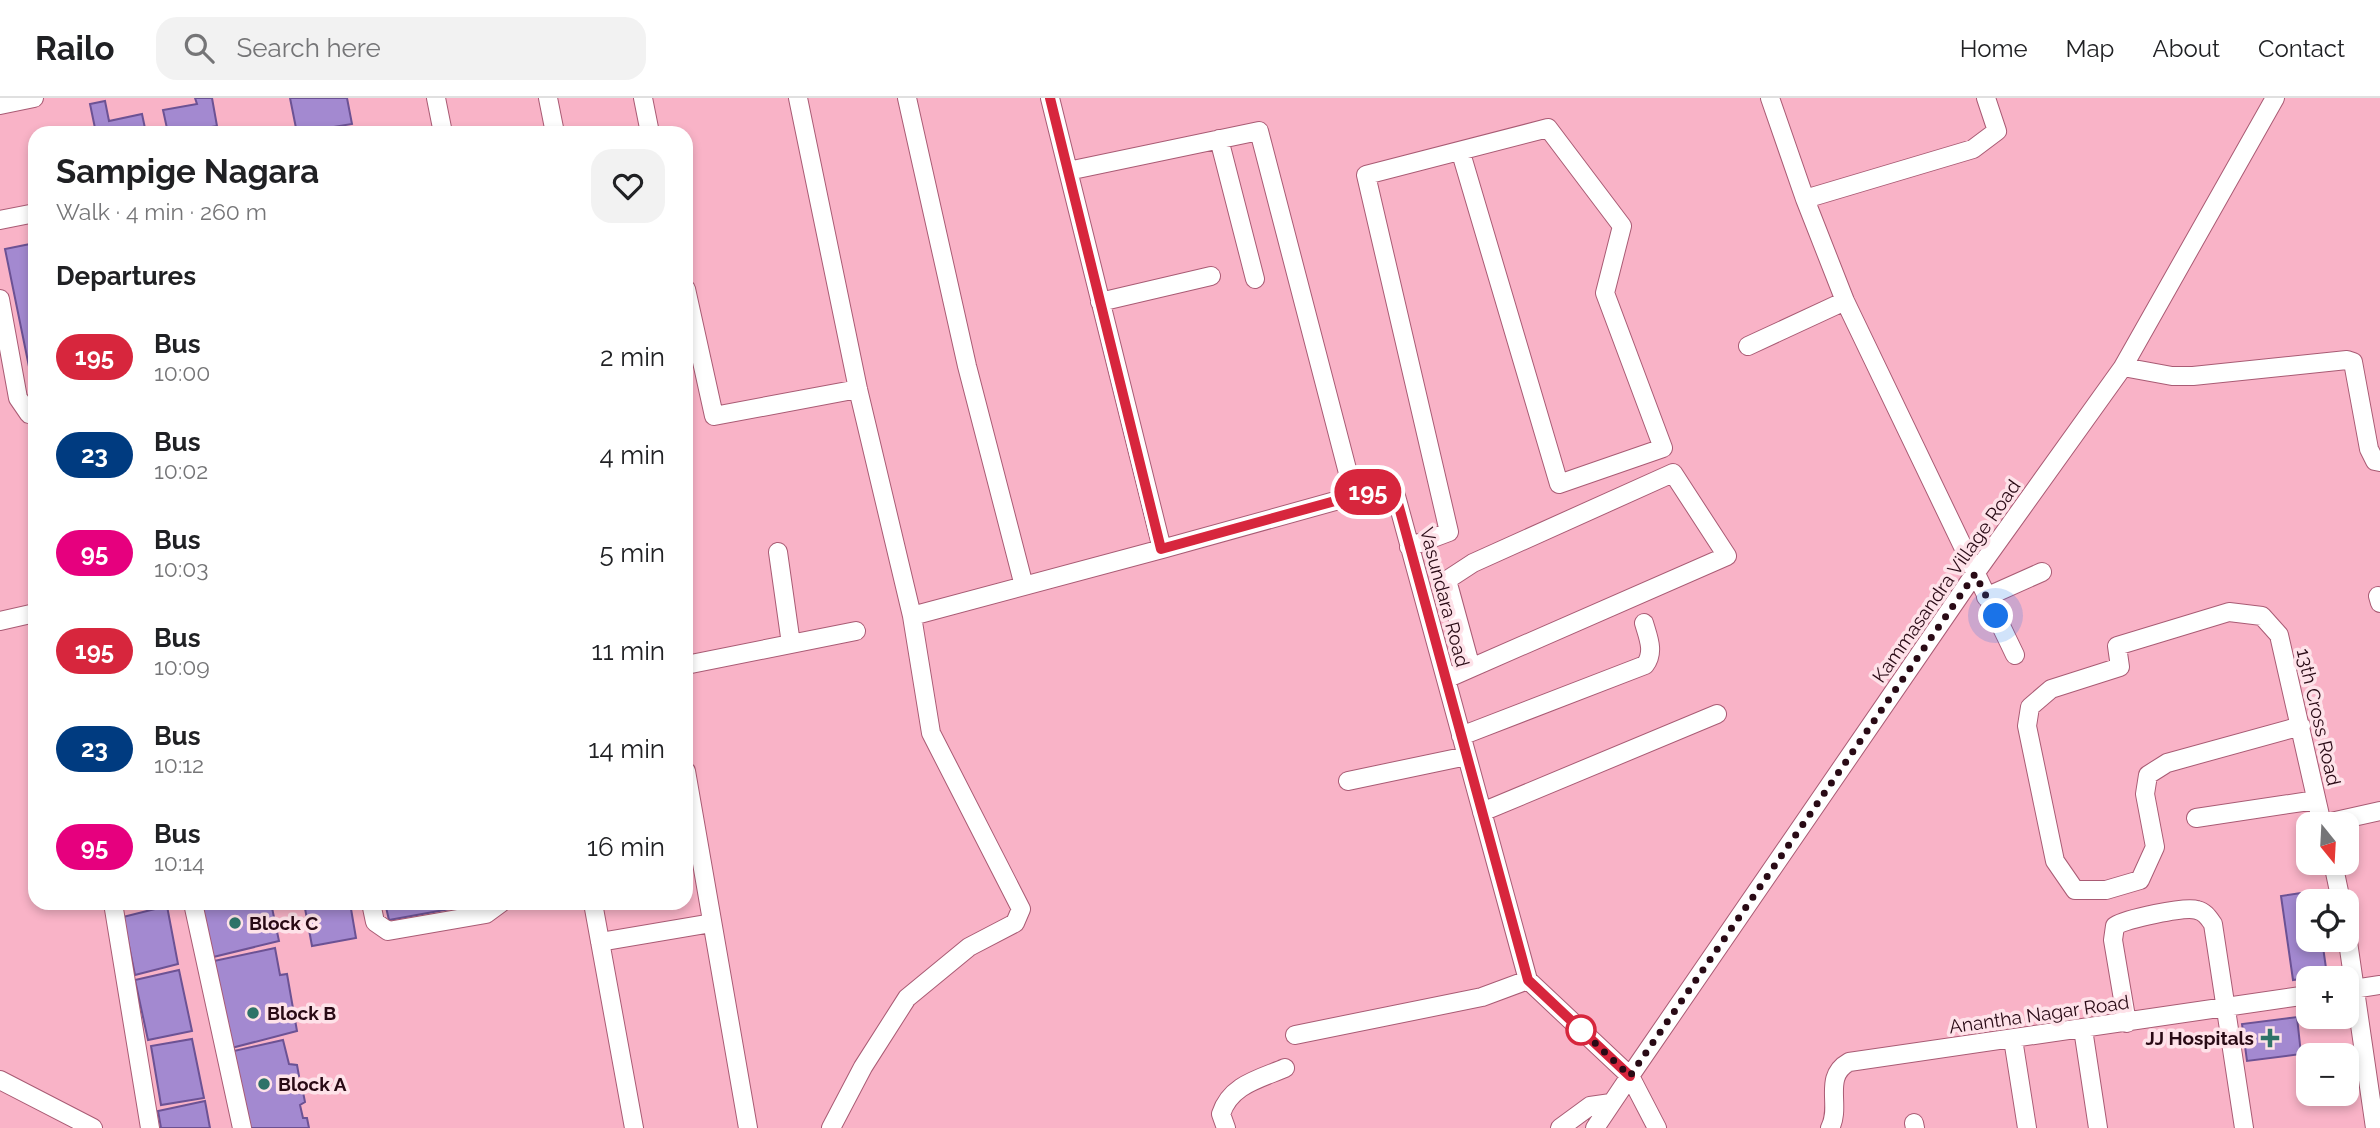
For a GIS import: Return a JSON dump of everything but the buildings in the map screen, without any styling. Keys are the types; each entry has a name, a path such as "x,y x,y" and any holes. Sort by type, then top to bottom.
{"street":[{"path":"0,105 34,98"},
{"path":"436,98 442,126"},
{"path":"548,98 554,126"},
{"path":"643,98 649,126"},
{"path":"798,98 859,389 912,616 931,733 1021,909 1015,923 969,947 907,998 863,1067 831,1128"},
{"path":"907,98 967,366 1024,586"},
{"path":"1050,98 1161,549"},
{"path":"1770,98 1805,199 1845,301 2015,655"},
{"path":"1805,199 1973,149 1997,131 1986,98"},
{"name":"Kammasandra Village Road","path":"1630,1076 1975,574 2123,368 2275,98"},
{"path":"1409,547 1449,532 1366,176 1548,128 1622,226 1605,293 1664,448 1559,484 1461,153"},
{"path":"1068,171 1259,131 1354,496"},
{"path":"1219,139 1255,279"},
{"path":"0,220 28,214"},
{"path":"1100,302 1211,275"},
{"path":"0,299 18,398 28,413"},
{"path":"1748,346 1845,301"},
{"path":"693,321 714,416 859,389"},
{"path":"2123,368 2172,376 2193,376 2347,360 2353,362 2369,449 2375,461 2380,462"},
{"path":"1446,679 1727,556 1674,473 1473,563 1447,580 1471,668"},
{"name":"Vasundara Road","path":"912,616 1393,485 1528,980"},
{"path":"778,552 791,644"},
{"path":"1986,597 2042,572"},
{"name":"13th Cross Road","path":"2301,726 2167,763 2148,775 2145,794 2155,847 2140,880 2106,890 2075,890 2055,861 2027,726 2030,707 2051,689 2120,667 2117,646 2229,612 2262,616 2279,635 2301,726 2319,812"},
{"path":"0,621 28,615"},
{"path":"1461,736 1646,665 1650,658 1650,645 1644,623"},
{"path":"693,663 856,631"},
{"path":"1482,812 1717,714"},
{"path":"1348,781 1466,756"},
{"path":"2196,818 2316,800"},
{"path":"2359,816 2380,811"},
{"path":"693,812 748,1128"},
{"path":"2127,1023 2113,940 2115,926 2126,920 2194,909 2206,914 2213,924 2244,1128"},
{"path":"114,910 150,1128"},
{"path":"195,910 242,1128"},
{"path":"372,910 375,922 388,931 486,914 491,910"},
{"path":"594,910 634,1128"},
{"path":"600,942 712,923"},
{"path":"1295,1035 1482,997 1528,980 1630,1076 1657,1128"},
{"path":"2359,988 2380,985"},
{"name":"Anantha Nagar Road","path":"1830,1128 1835,1116 1833,1083 1841,1067 1849,1062 2296,997"},
{"path":"2083,1029 2098,1128"},
{"path":"2359,1029 2375,1128"},
{"path":"2013,1039 2026,1128"},
{"path":"1226,1128 1221,1114 1231,1094 1241,1086 1285,1068"},
{"path":"1595,1128 1630,1076"},
{"path":"0,1080 93,1128"},
{"path":"1560,1128 1590,1106 1611,1103"}],"bus line":[{"name":"195","path":"1050,98 1161,549 1393,485 1528,980 1630,1076"}],"place":[{"name":"Block C","path":"235,923"},
{"name":"Block B","path":"253,1013"},
{"name":"JJ Hospitals","path":"2270,1038"},
{"name":"Block A","path":"264,1084"}],"route":[{"path":"1581,1030 1579,1028 1630,1076 1975,574 1996,616"}]}
